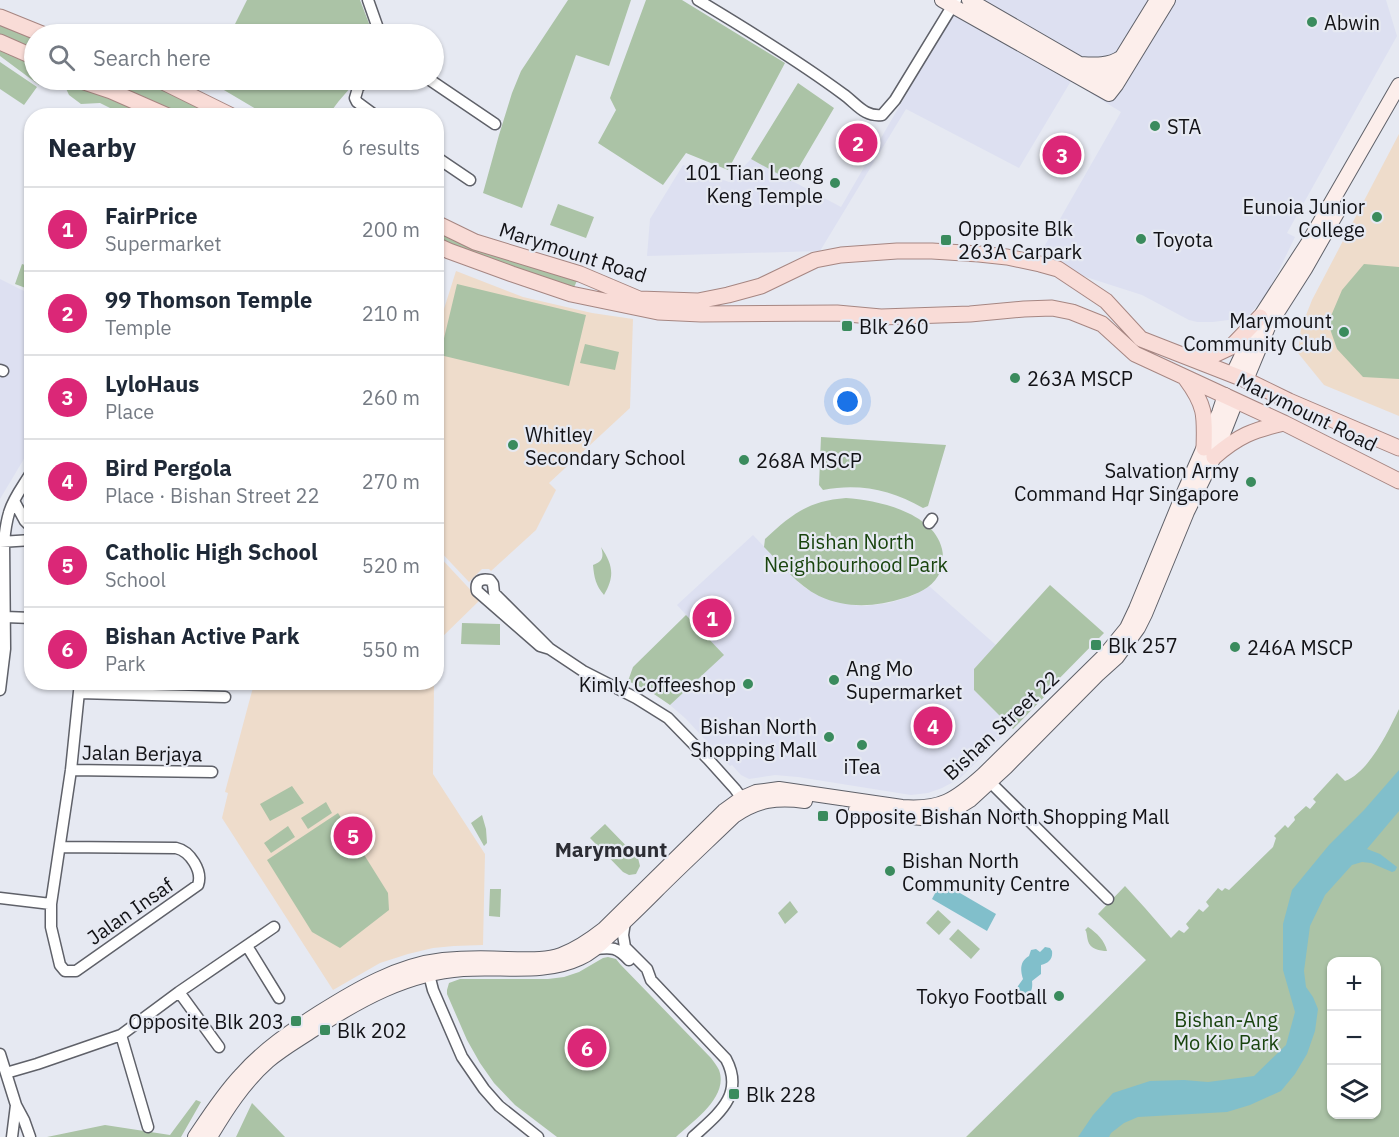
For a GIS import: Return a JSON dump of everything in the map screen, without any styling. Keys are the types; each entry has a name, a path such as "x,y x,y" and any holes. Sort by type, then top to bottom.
{"main road":[{"path":"969,0 1079,64 1108,87"},
{"path":"1108,87 1122,57 1157,0"},
{"path":"1108,87 1168,0"},
{"path":"951,2 1108,87"},
{"path":"0,17 24,27"},
{"path":"0,42 24,53"},
{"path":"1079,64 1108,64 1122,57"},
{"path":"1193,358 1214,355 1231,347 1260,317 1310,240 1399,86"},
{"path":"108,90 150,108"},
{"path":"179,90 216,108"},
{"path":"1240,377 1305,269 1399,102"},
{"name":"Marymount Road","path":"444,227 475,242 580,274 639,299 698,301 729,295 761,286 816,260 841,255 932,251 1007,257 1058,269 1106,302 1142,339 1240,377 1289,401 1399,448"},
{"name":"Marymount Road","path":"444,249 571,294 658,312 837,313 881,317 1052,308 1072,312 1102,324 1135,354 1284,423 1399,481"},
{"path":"1240,377 1260,317"},
{"name":"Bishan Street 22","path":"195,1137 241,1074 261,1055 295,1028 376,980 411,967 427,970 532,968 559,966 584,957 595,950 625,922 756,792 779,789 920,808 936,806 949,801 987,779 1117,657 1138,628 1187,513 1240,377"},
{"path":"1186,378 1203,406 1209,452 1247,434 1284,423"},
{"name":"Bishan Street 22","path":"210,1137 241,1091 268,1061 339,1013 371,995 427,970 441,960 528,959 558,956 571,951 604,929 724,811 745,802"}],"street":[{"path":"368,0 376,24"},
{"path":"698,0 798,62 847,96 867,114 874,116 882,115 895,100 951,2"},
{"path":"444,89 495,124"},
{"path":"357,90 355,98 365,108"},
{"path":"444,162 470,180"},
{"path":"0,690 5,649 2,542 9,512 24,484"},
{"path":"0,518 14,501"},
{"path":"14,501 24,519"},
{"path":"2,542 24,541"},
{"path":"550,649 540,646 477,591 477,582 484,579 490,580 494,593 550,649 569,663 636,698 668,718 745,802"},
{"path":"5,617 24,618"},
{"name":"Jalan Berjaya","path":"66,971 60,966 51,927 51,904 71,770 79,690"},
{"name":"Jalan Berjaya","path":"111,690 225,697"},
{"name":"Jalan Berjaya","path":"71,770 212,772"},
{"path":"987,779 1108,899"},
{"name":"Jalan Insaf","path":"60,847 176,848 189,854 200,878 198,885 76,971 66,971"},
{"path":"0,898 51,904"},
{"path":"625,922 623,934 625,947 646,969 651,980 726,1059 733,1076 729,1098 720,1112 693,1137"},
{"path":"6,1073 121,1035 274,927"},
{"path":"247,946 279,998"},
{"path":"595,950 608,948 621,952 643,976 651,980"},
{"path":"427,970 433,990 462,1057 499,1106 538,1137"},
{"path":"179,992 219,1047"},
{"path":"121,1035 148,1127"},
{"path":"0,1054 16,1105 30,1137"},
{"path":"12,1137 16,1105"}],"shaded area":[{"path":"961,0 1386,0 1397,36 1287,233 1295,237 1267,295 1248,316 1213,322 1189,320 1142,295 1036,261 1121,112 1071,81 1019,168 906,109 820,251 647,256 650,219 683,165 729,182 751,159 841,207"},
{"name":"Eunoia Junior College","path":"1399,134 1399,416 1324,385 1298,353 1301,328 1312,300"},
{"name":"Whitley Secondary School","path":"456,271 523,297 592,313 633,319 630,408 549,483 556,490 536,530 491,571 482,569 469,582 444,555 444,309"},
{"path":"0,279 24,291 24,459 0,499"},
{"path":"753,535 807,589 818,595 852,605 889,603 912,596 929,586 996,645 974,669 974,690 1012,727 959,779 928,793 911,795 798,777 775,775 749,779 741,775 670,705 723,655 677,605"},
{"path":"444,561 480,600 444,635"},
{"path":"434,690 433,774 485,854 483,945 433,948 408,954 380,963 333,990 222,818 228,793 225,792 252,691"}],"green space":[{"path":"247,0 360,0 369,24 235,24"},
{"path":"568,0 631,0 609,66 576,55 522,208 483,193 512,93 521,71"},
{"path":"646,0 682,0 785,63 728,170 686,153 663,185 598,143 616,110 610,98"},
{"path":"0,17 24,29 24,74 0,56"},
{"path":"0,62 24,78 24,90 35,90 24,105 0,89"},
{"path":"798,83 834,108 791,181 751,159"},
{"path":"67,90 180,90 217,108 110,108 100,103 81,104 69,95"},
{"path":"224,90 348,90 334,108 254,108"},
{"path":"558,204 594,217 586,238 550,225"},
{"path":"444,226 580,274 571,294 444,247"},
{"path":"22,264 24,265 24,287 15,284"},
{"path":"1364,264 1399,267 1399,379 1363,377 1337,349 1328,323 1342,290"},
{"path":"457,284 586,315 569,386 444,356 444,338"},
{"path":"585,344 619,352 615,370 580,363"},
{"path":"821,437 946,445 928,506 923,508 887,493 862,488 823,490 819,485"},
{"name":"Bishan North Neighbourhood Park","path":"846,498 873,502 903,511 928,526 937,537 943,556 941,570 932,584 914,595 893,601 872,605 840,603 819,596 804,586 764,547 765,539 801,510 821,502"},
{"path":"601,547 608,559 611,571 610,582 604,595 596,581 593,565 602,558"},
{"path":"1050,585 1104,633 1013,729 974,690 974,669"},
{"path":"686,615 724,655 670,705 651,692 628,681 633,667"},
{"path":"462,623 500,624 500,645 461,644"},
{"name":"Bishan-Ang Mo Kio Park","path":"1399,709 1399,1137 966,1137 1146,960 1098,914 1125,886 1171,938 1179,930 1184,933 1189,928 1186,924 1199,909 1203,912 1209,906 1206,902 1218,888 1222,891 1225,888 1229,890 1273,847 1276,838 1274,836 1285,825 1288,828 1295,820 1294,817 1306,806 1310,809 1316,802 1313,799 1337,773 1345,781 1354,776 1370,760"},
{"path":"292,786 304,803 270,821 260,804"},
{"path":"326,802 332,813 308,829 301,818"},
{"path":"338,813 388,893 389,910 340,948 312,932 267,860"},
{"path":"482,815 487,843 484,846 471,823"},
{"path":"605,824 638,858 640,866 636,874 629,875 623,872 590,838"},
{"path":"288,826 295,837 271,853 264,843"},
{"path":"490,889 501,889 500,917 489,916"},
{"path":"790,901 798,912 785,924 778,913"},
{"path":"938,910 951,922 939,935 926,923"},
{"path":"1088,927 1100,938 1107,951 1091,946 1085,930"},
{"path":"958,929 980,949 971,959 949,939"},
{"path":"608,957 616,959 711,1058 719,1070 721,1080 714,1099 700,1116 676,1137 557,1137 515,1105 494,1083 467,1040 447,994 449,983 460,979 564,977"},
{"path":"196,1100 201,1102 181,1137 47,1137 105,1125 170,1135"},
{"path":"252,1103 285,1137 236,1137"}],"water":[{"path":"1399,770 1399,811 1367,849 1380,854 1397,867 1392,872 1371,863 1362,862 1352,865 1325,895 1310,926 1304,971 1306,987 1318,1009 1315,1031 1307,1054 1281,1091 1250,1105 1227,1112 1138,1117 1124,1123 1109,1137 1078,1137 1093,1115 1113,1093 1150,1081 1208,1082 1254,1076 1286,1045 1295,1012 1283,970 1283,924 1292,890 1329,845"},
{"path":"941,882 996,914 987,931 932,899"},
{"path":"1045,947 1052,951 1051,958 1041,965 1041,974 1032,981 1032,990 1029,994 1022,996 1017,989 1023,979 1022,963 1031,950 1036,949 1040,952"}],"place":[{"name":"Abwin","path":"1312,22"},
{"name":"STA","path":"1155,126"},
{"name":"99 Thomson Temple","path":"858,143"},
{"name":"LyloHaus","path":"1062,155"},
{"name":"101 Tian Leong Keng Temple","path":"835,183"},
{"name":"Eunoia Junior College","path":"1377,217"},
{"name":"Toyota","path":"1141,239"},
{"name":"Opposite Blk 263A Carpark","path":"946,240"},
{"name":"Blk 260","path":"847,326"},
{"name":"Marymount Community Club","path":"1344,332"},
{"name":"263A MSCP","path":"1015,378"},
{"name":"Whitley Secondary School","path":"513,445"},
{"name":"268A MSCP","path":"744,460"},
{"name":"Salvation Army Command Hqr Singapore","path":"1251,482"},
{"name":"FairPrice","path":"712,618"},
{"name":"Blk 257","path":"1096,645"},
{"name":"246A MSCP","path":"1235,647"},
{"name":"Ang Mo Supermarket","path":"834,680"},
{"name":"Kimly Coffeeshop","path":"748,684"},
{"name":"Bird Pergola","path":"933,726"},
{"name":"Bishan North Shopping Mall","path":"829,737"},
{"name":"iTea","path":"862,745"},
{"name":"Opposite Bishan North Shopping Mall","path":"823,816"},
{"name":"Catholic High School","path":"353,836"},
{"name":"Bishan North Community Centre","path":"890,871"},
{"name":"Tokyo Football","path":"1059,996"},
{"name":"Opposite Blk 203","path":"296,1021"},
{"name":"Blk 202","path":"325,1030"},
{"name":"Bishan Active Park","path":"587,1048"},
{"name":"Blk 228","path":"734,1094"}],"district":[{"name":"Marymount","path":"611,849"}]}
